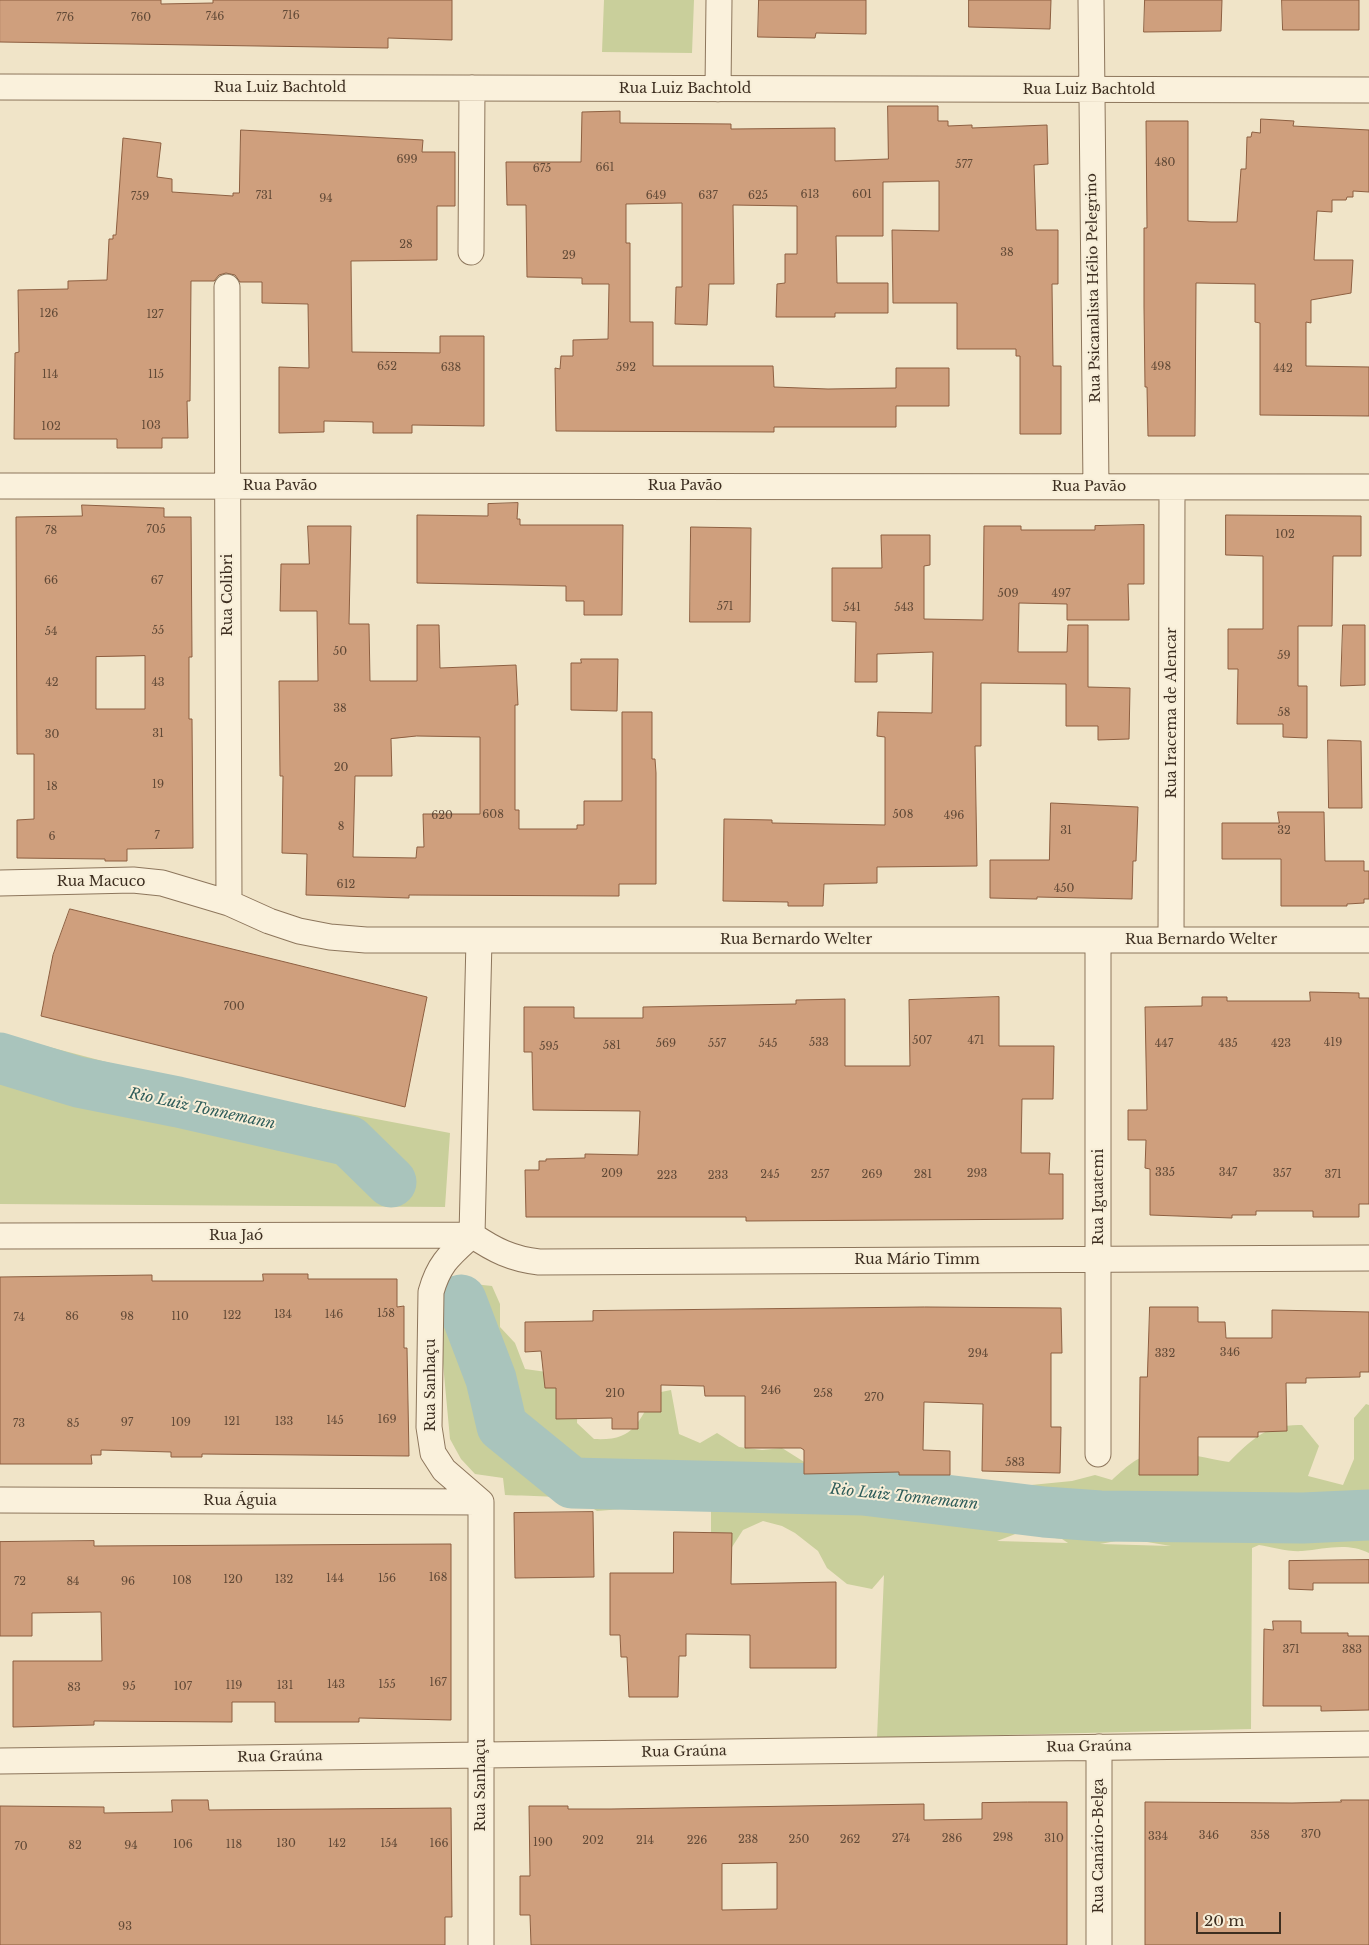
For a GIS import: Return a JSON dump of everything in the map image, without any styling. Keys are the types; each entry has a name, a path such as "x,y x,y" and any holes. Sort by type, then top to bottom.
{"street":[{"path":"718,88 719,0"},
{"name":"Rua Psicanalista Hélio Pelegrino","path":"1091,0 1096,487"},
{"name":"Rua Luiz Bachtold","path":"0,87 1369,90"},
{"path":"471,252 472,88"},
{"name":"Rua Colibri","path":"227,287 230,903"},
{"name":"Rua Pavão","path":"0,486 1369,487"},
{"name":"Rua Iracema de Alencar","path":"1171,940 1172,487"},
{"name":"Rua Macuco","path":"0,883 133,880 162,883 188,889 230,903"},
{"name":"Rua Bernardo Welter","path":"230,903 269,921 300,931 330,937 366,940 1369,940"},
{"path":"472,1235 479,940"},
{"name":"Rua Iguatemi","path":"1098,940 1098,1454"},
{"name":"Rua Mário Timm","path":"472,1235 495,1251 517,1259 539,1262 1369,1258"},
{"name":"Rua Jaó","path":"0,1236 472,1235"},
{"name":"Rua Sanhaçu","path":"472,1235 442,1265 437,1273 431,1292 429,1427 433,1453 444,1470 481,1502 481,1945"},
{"name":"Rua Águia","path":"0,1500 481,1502"},
{"name":"Rua Graúna","path":"0,1761 1369,1744"},
{"name":"Rua Canário-Belga","path":"1098,1747 1099,1945"}],"green space":[{"path":"604,0 694,0 692,53 602,52"},
{"path":"0,1034 186,1083 450,1133 445,1207 0,1204"},
{"path":"462,1285 492,1286 500,1304 500,1327 515,1343 525,1369 561,1374 578,1388 577,1423 594,1439 608,1439 626,1433 638,1422 656,1393 671,1390 679,1434 700,1443 717,1433 739,1447 762,1450 782,1448 809,1465 944,1473 962,1489 999,1490 1072,1481 1095,1475 1112,1480 1137,1460 1155,1453 1183,1454 1229,1462 1253,1439 1261,1434 1290,1425 1302,1425 1319,1446 1308,1476 1343,1485 1354,1459 1354,1418 1366,1404 1369,1405 1369,1511 1249,1509 1186,1512 1009,1506 1032,1513 1100,1523 1260,1525 1369,1522 1369,1553 1344,1547 1302,1551 1259,1545 1252,1548 1251,1729 877,1738 884,1575 872,1589 847,1584 827,1568 818,1551 795,1533 782,1526 763,1521 743,1530 725,1558 711,1548 711,1511 672,1505 597,1511 577,1501 541,1496 505,1495 503,1478 475,1474 461,1459 450,1439 440,1331 441,1298 450,1288 459,1328 481,1363 483,1384 481,1409 506,1446 537,1463 560,1486 585,1498 644,1483 622,1478 603,1482 580,1479 537,1442 520,1436 508,1411 490,1343 474,1315","holes":["697,1481 850,1486 894,1492 794,1497 744,1493 691,1495 647,1484","1018,1533 1062,1539 1068,1543 997,1541","1116,1541 1141,1541 1171,1546 1100,1544"]}],"building":[{"path":"0,0 161,0 161,4 213,3 213,0 452,0 452,40 388,38 388,48 0,42"},
{"path":"759,0 866,0 866,34 816,33 815,38 758,37"},
{"path":"969,0 1051,0 1050,29 969,27"},
{"path":"1145,0 1222,0 1221,31 1144,32"},
{"path":"1282,0 1359,0 1359,30 1283,30"},
{"path":"888,106 938,106 938,121 948,121 948,126 972,125 972,128 1047,125 1048,164 1034,165 1036,230 1058,230 1058,284 1052,284 1053,366 1061,366 1061,434 1020,434 1020,356 1016,356 1016,349 957,349 957,303 893,303 892,230 939,231 939,181 883,182 883,236 836,236 837,283 888,283 888,313 835,313 835,317 776,317 777,284 785,283 785,254 797,254 797,206 733,205 734,284 709,284 707,325 675,324 676,287 682,287 682,203 626,204 626,243 630,243 630,322 653,322 653,366 773,366 774,387 828,389 896,388 896,368 949,368 949,406 896,406 896,427 774,427 774,432 556,431 555,368 560,369 561,356 573,356 573,340 608,339 609,284 582,284 582,278 527,277 526,205 507,205 506,162 581,162 582,112 620,111 620,123 731,124 731,129 835,128 835,161 888,159"},
{"path":"1261,119 1294,121 1293,126 1369,130 1369,192 1353,191 1353,197 1347,197 1346,200 1332,200 1332,212 1317,211 1314,260 1353,260 1351,293 1311,300 1311,323 1306,322 1306,366 1369,367 1369,416 1260,415 1260,323 1255,322 1255,284 1196,283 1195,436 1148,436 1144,307 1144,228 1147,228 1146,121 1188,121 1188,221 1237,222 1241,169 1246,169 1247,137 1251,137 1252,132 1260,133"},
{"path":"241,130 423,140 422,152 455,152 455,206 437,206 437,260 351,261 352,352 440,353 440,336 484,336 484,426 412,425 412,433 373,433 373,422 324,421 324,432 279,433 279,367 309,368 308,304 262,303 262,282 240,282 235,275 226,273 219,275 214,281 191,281 190,401 187,401 188,438 162,438 162,448 117,448 117,439 14,439 15,353 19,352 18,290 68,289 68,281 107,280 109,239 113,239 113,235 116,235 123,138 161,143 157,177 172,179 172,192 233,196 233,193 239,193"},
{"path":"518,503 517,519 520,519 520,525 623,525 622,615 584,615 584,601 566,601 566,586 417,583 417,515 488,516 488,504"},
{"path":"82,505 164,508 164,517 191,517 192,657 189,657 189,719 192,719 193,848 127,849 127,861 17,858 17,820 34,819 34,754 17,754 16,517 82,516","holes":["145,656 145,709 96,709 96,657"]},
{"path":"1226,515 1361,516 1361,556 1333,556 1332,626 1298,626 1298,686 1307,686 1307,738 1283,737 1283,724 1237,724 1238,669 1228,669 1228,629 1263,629 1263,556 1226,555"},
{"path":"1144,525 1144,584 1128,584 1129,620 1067,620 1067,604 1019,603 1018,652 1067,652 1068,625 1088,625 1088,687 1130,688 1129,739 1098,740 1098,726 1066,726 1066,684 981,683 981,746 975,746 977,866 877,867 877,883 824,884 823,906 788,906 788,902 723,901 724,819 772,820 772,823 885,825 885,737 877,736 878,712 932,713 933,652 877,654 877,682 855,682 856,622 832,621 832,568 882,568 881,535 930,535 930,565 924,566 924,619 983,620 984,526 1021,526 1021,530 1095,530 1095,526"},
{"path":"308,526 351,526 349,624 369,624 370,681 417,681 417,625 439,625 440,668 516,665 518,705 515,705 515,810 519,810 519,829 577,829 577,825 584,825 584,801 622,801 622,712 652,712 652,759 655,759 656,773 656,884 619,884 619,896 409,895 409,898 306,895 307,854 282,853 283,776 280,776 279,681 318,681 317,611 280,611 281,564 309,564","holes":["417,736 480,737 480,814 423,814 424,847 417,847 416,858 353,857 355,776 392,776 391,739"]},
{"path":"691,527 751,528 750,622 690,622"},
{"path":"1343,625 1365,625 1365,685 1341,686"},
{"path":"581,659 618,659 617,711 571,710 571,663 581,663"},
{"path":"1328,740 1361,741 1362,808 1329,808"},
{"path":"1051,803 1138,807 1136,861 1133,861 1132,899 990,898 990,860 1049,860"},
{"path":"1278,812 1324,812 1325,861 1364,861 1364,871 1369,871 1369,899 1364,899 1364,903 1347,904 1347,906 1281,906 1281,859 1222,859 1222,823 1279,823"},
{"path":"70,909 427,997 405,1107 41,1016 53,955"},
{"path":"1310,992 1359,993 1359,998 1369,998 1369,1204 1359,1204 1359,1217 1313,1217 1313,1211 1256,1211 1256,1215 1232,1215 1232,1218 1150,1215 1150,1169 1145,1168 1146,1140 1128,1140 1128,1110 1147,1110 1145,1007 1202,1006 1202,997 1227,997 1227,1001 1310,1001"},
{"path":"999,997 999,1046 1054,1046 1053,1099 1022,1099 1021,1153 1050,1153 1049,1174 1063,1174 1063,1219 746,1221 746,1217 526,1217 525,1170 539,1170 539,1161 546,1161 546,1159 585,1158 585,1154 638,1155 640,1111 533,1110 532,1052 524,1052 524,1007 574,1007 574,1018 643,1018 643,1007 796,1004 796,1000 845,999 845,1066 910,1066 909,1000"},
{"path":"263,1274 308,1274 308,1279 397,1279 397,1307 404,1306 404,1348 407,1348 409,1456 202,1454 202,1457 171,1457 171,1452 101,1450 101,1455 91,1455 92,1464 0,1464 0,1277 152,1275 152,1281 263,1281"},
{"path":"925,1307 1061,1308 1062,1353 1051,1353 1051,1427 1061,1427 1060,1473 982,1471 983,1404 924,1402 923,1450 950,1451 950,1475 899,1475 899,1472 804,1474 804,1450 801,1448 745,1448 745,1396 705,1396 704,1386 661,1385 661,1412 638,1412 638,1429 612,1429 612,1418 556,1419 556,1388 545,1388 541,1351 525,1352 525,1322 593,1321 593,1311"},
{"path":"1150,1307 1198,1307 1198,1322 1225,1322 1226,1338 1272,1338 1272,1310 1369,1312 1369,1372 1360,1372 1360,1377 1306,1378 1306,1383 1286,1383 1287,1431 1258,1432 1258,1437 1198,1437 1198,1475 1139,1475 1140,1377 1147,1377"},
{"path":"593,1512 594,1577 515,1578 514,1513"},
{"path":"674,1532 732,1533 731,1584 836,1582 836,1668 750,1668 750,1635 686,1634 686,1656 679,1656 678,1697 629,1697 627,1657 621,1657 620,1635 610,1635 610,1573 673,1573"},
{"path":"94,1541 94,1546 451,1544 451,1720 359,1718 359,1722 275,1722 275,1702 232,1702 232,1722 94,1721 94,1725 13,1727 13,1661 102,1661 101,1612 32,1613 32,1636 0,1636 0,1542"},
{"path":"1369,1560 1369,1583 1313,1583 1313,1590 1289,1589 1289,1561"},
{"path":"1273,1621 1301,1621 1301,1633 1348,1633 1348,1636 1369,1636 1369,1710 1321,1711 1321,1706 1263,1706 1264,1629 1273,1630"},
{"path":"172,1800 208,1800 209,1810 451,1808 452,1917 445,1917 445,1945 0,1945 0,1806 104,1807 104,1813 172,1812"},
{"path":"1341,1800 1369,1800 1369,1945 1145,1945 1145,1802 1292,1803 1341,1802"},
{"path":"1067,1802 1067,1945 531,1945 530,1915 520,1915 520,1876 530,1876 529,1806 568,1806 568,1809 611,1809 924,1804 924,1820 982,1819 982,1803","holes":["777,1863 777,1909 722,1910 722,1864"]}],"waterway":[{"name":"Rio Luiz Tonnemann","path":"0,1058 78,1082 178,1102 349,1141 391,1182"},
{"name":"Rio Luiz Tonnemann","path":"461,1300 491,1379 502,1426 572,1483 863,1490 1044,1512 1100,1516 1303,1518 1369,1515"}]}
